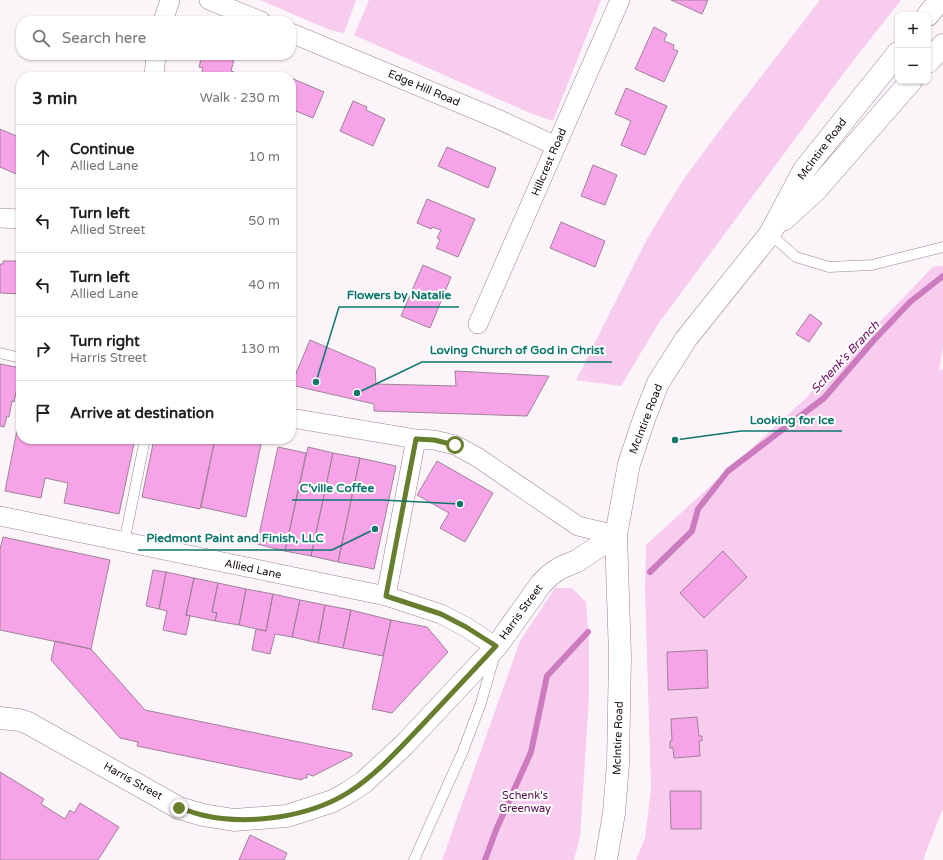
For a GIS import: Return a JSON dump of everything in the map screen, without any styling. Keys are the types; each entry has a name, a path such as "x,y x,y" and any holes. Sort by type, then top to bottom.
{"main road":[{"path":"930,12 940,0"},
{"path":"931,59 943,45"},
{"name":"McIntire Road","path":"606,860 614,813 618,764 620,656 616,535 629,464 644,418 658,383 686,339 770,234 804,170 895,57"},
{"path":"770,234 816,190 908,84"},
{"name":"Harris Street","path":"0,718 28,723 179,808 203,816 234,820 287,816 333,801 364,782 404,744 496,646 541,584 550,575 560,568 577,561 616,535"}],"street":[{"path":"165,16 170,0"},
{"path":"209,0 249,16"},
{"name":"Hillcrest Road","path":"478,324 620,0"},
{"name":"Edge Hill Road","path":"296,35 500,120 556,146"},
{"path":"154,72 156,60"},
{"path":"0,218 16,219"},
{"path":"296,419 416,439 434,440 455,445 477,457 578,526 616,535"},
{"path":"386,596 416,439"},
{"name":"Allied Lane","path":"0,516 124,543 386,596 441,614 466,627 496,646"}],"lane":[{"path":"770,234 796,257 829,267 872,264 943,247"},
{"path":"0,353 16,357"},
{"path":"124,543 144,444"},
{"path":"414,860 463,751 479,710 495,657 496,646"}],"green space":[{"path":"260,0 356,0 344,33 330,30"},
{"path":"369,0 601,0 553,121 530,113 354,35"},
{"path":"820,0 901,0 846,70 658,324 621,386 576,380 647,239 683,180"},
{"path":"943,266 943,347 939,371 943,369 943,808 923,860 636,860 645,838 651,790 645,590 646,545 805,399 933,267"},
{"name":"Schenk's Greenway","path":"555,588 572,588 586,602 589,640 589,698 580,837 574,860 442,860 520,641"}],"building":[{"path":"671,0 708,0 702,14"},
{"path":"654,27 667,34 664,41 674,45 673,49 678,51 664,82 635,69"},
{"path":"201,60 234,60 231,71 234,72 202,72 203,68 199,67"},
{"path":"296,80 324,92 313,118 296,111"},
{"path":"626,88 667,106 645,155 621,145 631,121 615,114"},
{"path":"353,101 367,107 366,110 385,119 373,146 340,131"},
{"path":"0,129 16,136 16,174 0,167"},
{"path":"447,147 496,168 488,188 438,166"},
{"path":"593,165 617,175 605,205 581,196"},
{"path":"427,199 475,219 458,257 436,248 440,240 437,238 441,230 432,227 431,229 417,223"},
{"path":"561,222 605,241 595,267 550,248"},
{"path":"3,261 16,261 16,294 0,293 0,264 3,264"},
{"path":"423,265 451,277 430,328 401,316"},
{"path":"810,314 822,323 809,342 796,334"},
{"path":"310,340 375,368 376,384 456,386 455,371 549,376 527,416 374,411 374,404 296,386 296,373"},
{"path":"0,364 16,367 16,392 14,402 12,401 9,417 7,416 4,427 0,426"},
{"path":"16,435 16,444 134,444 119,514 64,503 68,483 45,478 41,498 5,491"},
{"path":"153,444 214,444 200,509 142,497"},
{"path":"214,444 261,444 246,517 201,507"},
{"path":"278,447 306,453 285,551 257,544"},
{"path":"308,447 333,453 311,556 285,551"},
{"path":"333,453 360,458 338,562 311,556"},
{"path":"360,458 396,466 374,569 338,562"},
{"path":"437,461 493,493 465,542 440,528 449,513 417,495"},
{"path":"3,537 110,560 91,649 0,630 0,549"},
{"path":"723,551 747,577 704,618 680,593"},
{"path":"153,570 166,572 159,609 146,606"},
{"path":"166,572 194,578 186,615 190,616 186,635 163,630 167,611 159,609"},
{"path":"194,578 218,583 212,612 217,613 215,621 186,615"},
{"path":"218,583 246,589 239,625 215,621 217,613 212,612"},
{"path":"246,589 273,594 266,631 239,625"},
{"path":"273,594 300,600 292,637 275,634 270,654 252,650 256,629 266,631"},
{"path":"300,600 325,605 318,643 292,637"},
{"path":"325,605 351,610 343,648 318,643"},
{"path":"351,610 391,620 383,656 343,648"},
{"path":"391,620 427,627 448,652 392,713 372,709"},
{"path":"55,641 91,649 145,710 352,753 352,756 313,776 307,774 307,778 303,778 302,780 137,746 138,742 120,738 51,660"},
{"path":"707,650 708,688 668,690 667,652"},
{"path":"697,717 699,736 702,736 702,741 699,741 700,756 674,758 673,748 670,748 670,741 672,741 671,719"},
{"path":"0,772 44,799 41,804 65,819 70,810 74,813 80,803 119,827 98,860 0,860"},
{"path":"670,791 701,791 701,829 671,829"},
{"path":"250,835 287,853 284,860 239,860"}],"waterway":[{"name":"Schenk's Branch","path":"650,572 692,531 698,509 728,471 824,398 874,340 910,302 943,276"},
{"name":"Schenk's Branch","path":"485,860 496,830 531,752 547,676 588,632"}],"place":[{"name":"Flowers by Natalie","path":"316,382"},
{"name":"Loving Church of God in Christ","path":"357,393"},
{"name":"Looking for Ice","path":"675,440"},
{"name":"C’ville Coffee","path":"460,504"},
{"name":"Piedmont Paint and Finish, LLC","path":"375,529"}],"route":[{"path":"179,808 203,816 234,820 260,819 287,816 333,801 364,782 383,764 404,744 496,646 466,627 441,614 386,596 416,439 434,440 455,445"}]}
